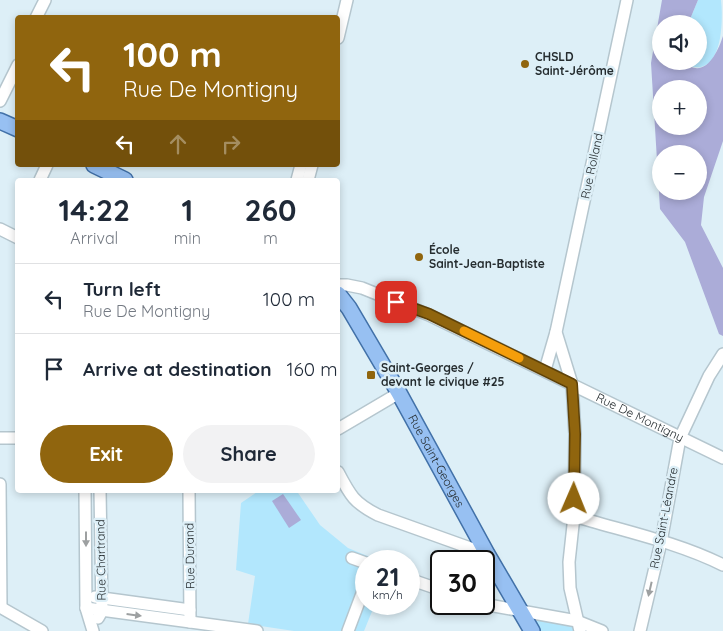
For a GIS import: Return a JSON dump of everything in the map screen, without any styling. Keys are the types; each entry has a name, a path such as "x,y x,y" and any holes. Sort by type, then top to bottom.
{"main road":[{"path":"0,121 15,128"},
{"path":"98,167 121,178"},
{"name":"Rue Saint-Georges","path":"340,297 349,308 399,394 485,550"},
{"name":"Rue Saint-Georges","path":"495,568 532,631"}],"street":[{"path":"38,15 45,0"},
{"path":"340,30 347,0"},
{"name":"Rue Rolland","path":"544,370 556,332 627,0"},
{"path":"0,101 15,71"},
{"path":"0,230 15,234"},
{"name":"Rue De Montigny","path":"340,285 362,288 429,314 723,458"},
{"name":"Rue Rolland","path":"556,332 572,384 575,434 574,516 568,562 570,588 578,626"},
{"name":"Rue Saint-Léandre","path":"640,631 661,542 680,438 709,376 723,354"},
{"path":"340,428 399,394"},
{"path":"0,438 15,438"},
{"path":"340,476 352,498 363,508 378,516 476,550"},
{"path":"0,484 0,607 42,631"},
{"name":"Rue Chartrand","path":"85,493 86,608 93,630"},
{"name":"Rue Chartrand","path":"93,630 102,611 100,493"},
{"name":"Rue Durand","path":"189,493 190,622"},
{"path":"574,516 661,542 709,558 723,565"},
{"path":"86,596 190,610"},
{"path":"495,606 602,631"},
{"path":"86,608 257,631"},
{"path":"348,631 355,612"}],"shaded area":[{"path":"662,0 698,0 692,15 659,15"},
{"path":"698,0 721,0 722,17 718,48 714,57 707,64 707,15 692,15"},
{"path":"723,36 723,141 707,188 707,145 656,145 655,135 707,135 707,80 652,80 651,63 652,57 652,70 707,70 707,64 718,50"},
{"path":"659,200 704,200 701,225 723,268 723,336 719,334 685,242 660,209"},
{"path":"256,493 298,493 320,525 348,548 355,551 355,615 371,615 364,631 294,631 248,624 255,576 236,570 241,503"},
{"path":"283,494 301,520 289,528 272,501"},
{"path":"520,611 577,621 580,631 532,631"}],"slow traffic":[{"path":"464,331 519,358"}],"place":[{"name":"CHSLD Saint-Jérôme","path":"525,64"},
{"name":"École Saint-Jean-Baptiste","path":"419,257"},
{"name":"Saint-Georges / devant le civique #25","path":"371,375"}],"route":[{"path":"396,302 429,314 572,384 575,434 574,499"}]}
